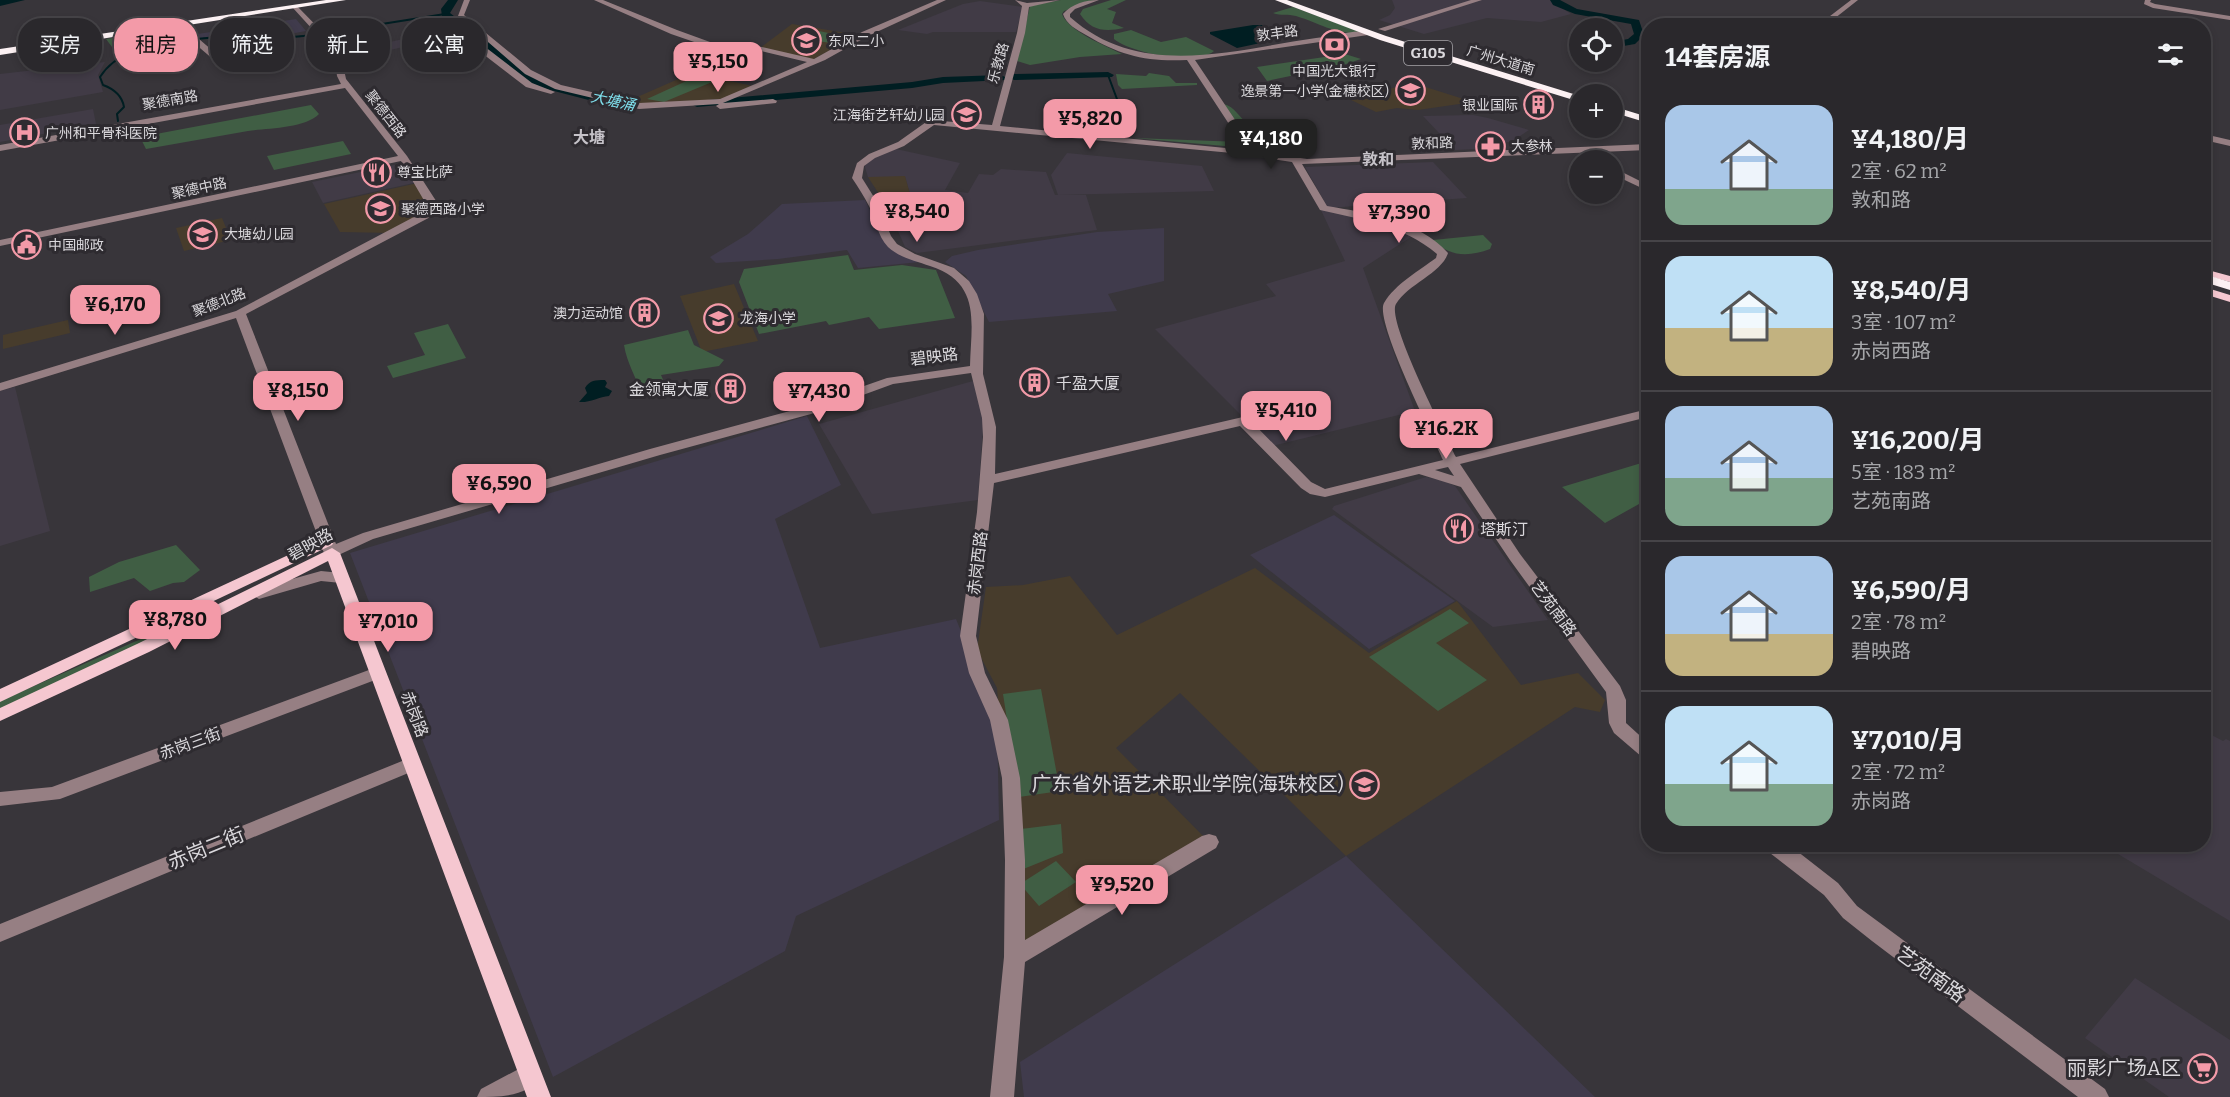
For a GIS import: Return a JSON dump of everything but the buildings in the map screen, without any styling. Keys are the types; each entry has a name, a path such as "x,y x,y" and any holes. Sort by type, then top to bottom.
{"highway":[{"path":"0,47 318,0"},
{"path":"198,21 342,0"},
{"name":"广州大道南","path":"1279,0 1368,33 1569,96"},
{"name":"广州大道南","path":"1300,0 1382,30 1569,86"},
{"path":"0,52 114,34"},
{"path":"1623,103 1641,109"},
{"path":"1623,112 1641,118"},
{"path":"2211,277 2230,283"},
{"path":"2211,289 2230,295"}],"main road":[{"name":"赤岗路","path":"329,548 539,1097"},
{"name":"碧映路","path":"0,715 233,602 329,548"},
{"name":"碧映路","path":"0,696 232,589 329,548"}],"street":[{"path":"467,0 460,15 528,72 558,87 639,106 722,101 943,0"},
{"path":"597,0 674,32 732,52 753,47 813,61"},
{"path":"1018,0 1026,5 1058,0"},
{"name":"敦丰路","path":"1096,0 1070,9 1066,14 1067,18 1081,29 1121,51 1147,57 1190,58 1368,33"},
{"name":"敦丰路","path":"1104,0 1080,7 1072,12 1072,16 1082,26 1126,50 1153,56 1190,58"},
{"path":"1382,30 1479,0"},
{"path":"1831,18 1855,0"},
{"path":"2148,0 2146,3 2153,6 2230,18"},
{"name":"乐敦路","path":"995,128 1026,5"},
{"name":"聚德西路","path":"295,7 337,52 340,60 339,73 404,158 435,207 434,212"},
{"path":"486,53 529,85 572,99 620,109 665,110 773,101"},
{"path":"1190,58 1252,152"},
{"name":"聚德南路","path":"0,146 346,83"},
{"name":"聚德南路","path":"0,146 346,83"},
{"name":"敦和路","path":"932,122 1252,152 1296,161 1332,162 1569,151"},
{"name":"赤岗西路","path":"932,122 901,144 864,161 857,172 857,178 872,202 891,244 910,256 954,272 971,293 980,324 976,369 988,412 990,435 987,480 968,636 977,673 999,720 1011,778 1015,860 1015,957 1002,1097"},
{"path":"2211,139 2230,143"},
{"name":"敦和路","path":"1596,150 1641,147"},
{"name":"聚德中路","path":"0,243 404,158"},
{"name":"艺苑南路","path":"1296,161 1323,208 1362,215 1387,224 1425,240 1443,253 1441,260 1407,285 1392,300 1388,313 1396,342 1451,461 1515,557 1614,690 1619,700 1618,725 1641,746"},
{"path":"1623,176 1641,184"},
{"name":"聚德北路","path":"0,387 240,313 434,212"},
{"name":"赤岗路","path":"240,313 329,548"},
{"name":"碧映路","path":"329,548 656,452 806,411 891,381 976,369"},
{"path":"987,480 1243,421 1306,485 1321,493 1641,415"},
{"path":"1416,470 1437,474 1466,484"},
{"path":"233,602 305,579 330,575 341,578"},
{"name":"赤岗三街","path":"0,799 53,794 377,673"},
{"name":"赤岗二街","path":"0,933 412,764"},
{"path":"1015,957 1209,842"},
{"name":"艺苑南路","path":"1783,852 1831,889 1850,912 1879,936 2097,1097"},
{"path":"489,1097 530,1074"}],"shaded area":[{"path":"1392,0 1550,0 1571,14 1541,22 1487,18 1424,34 1379,20 1390,15 1395,8"},
{"path":"980,1 1023,7 1016,32 933,32 927,34 898,30 963,4"},
{"path":"294,19 296,19 306,31 294,33"},
{"name":"东风二小","path":"792,24 858,35 812,60 760,48"},
{"path":"210,32 210,37 198,39 198,34"},
{"path":"402,39 402,47 390,50 390,42"},
{"path":"100,72 98,75 103,92 0,110 0,74"},
{"path":"692,73 753,86 722,100 643,105 628,101"},
{"name":"逸景第一小学(金穗校区)","path":"1413,83 1473,102 1418,110 1397,108 1376,112 1349,99"},
{"name":"广州和平骨科医院","path":"93,109 96,124 0,142 0,125"},
{"path":"1473,115 1529,130 1511,142 1493,143 1498,148 1455,150 1423,116"},
{"path":"896,149 960,163 945,190 968,193 979,174 993,175 1001,169 1046,172 1055,195 1086,195 1097,230 917,253 905,247 888,208 913,204 905,177 868,177 864,164 878,155"},
{"path":"1067,153 1202,166 1214,191 1058,195 1051,175"},
{"path":"1433,162 1467,198 1328,208 1305,167"},
{"path":"404,163 418,182 323,203 312,182"},
{"path":"905,176 913,205 888,208 868,177"},
{"name":"聚德西路小学","path":"418,183 434,207 393,233 340,232 324,204"},
{"path":"865,200 887,245 920,262 858,268 847,250 778,259 716,263 710,257 748,234 782,204"},
{"path":"1320,208 1414,235 1363,268 1415,411 1272,446 1155,329 1276,296 1266,284 1345,261"},
{"name":"大塘幼儿园","path":"222,218 231,240 184,251 176,228"},
{"path":"1164,228 1164,281 1108,294 1117,311 989,322 966,276 945,262 952,256 978,250 1097,232"},
{"name":"龙海小学","path":"734,284 758,341 702,352 680,296"},
{"path":"68,320 70,333 3,349 3,335"},
{"path":"973,381 984,412 978,500 872,514 819,424"},
{"path":"15,387 50,531 0,546 0,391"},
{"path":"807,416 841,485 775,519 820,648 956,619 997,720 999,820 796,916 785,951 553,1077 350,553"},
{"path":"1426,477 1445,481 1455,486 1548,620 1493,627 1332,509 1334,506"},
{"path":"1334,515 1455,601 1369,649 1250,555"},
{"path":"1255,568 1369,653 1457,601 1521,685 1578,673 1605,700 1600,712 1575,707 1346,856 1180,693 1116,748 1209,842 1019,954 997,688 977,650 986,587 1023,585 1070,576 1117,635"},
{"path":"2211,735 2223,741 2226,739 2230,741 2230,921 2115,852 2211,852"},
{"path":"1346,856 1595,1097 1024,1097 1020,1062"},
{"path":"2135,978 2230,1040 2230,1097 2169,1097 2085,1038"}],"green space":[{"path":"1061,0 1095,0 1064,11 1062,14 1079,32 1122,54 1080,57 1030,65 1017,61 1030,6"},
{"path":"1111,0 1126,0 1107,9 1116,12 1112,23 1124,28 1099,29 1089,24 1080,14 1083,9"},
{"path":"1293,7 1364,33 1337,31 1296,16 1273,13"},
{"path":"814,30 850,38 831,43 797,37 794,34"},
{"path":"1131,30 1161,42 1186,37 1214,51 1193,57 1164,56 1134,49 1114,39 1114,34"},
{"path":"114,38 114,47 112,47 106,39"},
{"path":"1345,54 1361,59 1267,81 1257,67"},
{"path":"1149,73 1169,76 1176,83 1197,83 1197,85 1122,89 1118,85 1116,74 1146,76"},
{"path":"693,78 709,78 712,82 664,102 647,99"},
{"path":"1224,104 1234,109 1243,120 1279,143 1288,152 1284,156 1255,151"},
{"path":"311,105 319,114 304,123 285,127 248,131 146,149 140,137"},
{"path":"1134,138 1241,142 1247,148"},
{"path":"343,141 351,154 274,170 267,156"},
{"path":"1483,235 1492,244 1490,249 1467,254 1446,250 1433,240"},
{"path":"848,255 854,270 902,265 936,270 955,318 879,329 869,317 829,325 826,321 759,334 739,282 744,269"},
{"path":"448,324 466,358 393,378 387,366 425,355 414,333"},
{"path":"688,330 694,345 724,360 719,366 661,375 667,389 642,396 624,345"},
{"path":"1641,463 1641,503 1605,523 1562,487"},
{"path":"176,545 200,570 184,582 173,583 150,591 134,578 90,592 89,577 119,562"},
{"path":"1450,609 1469,623 1436,643 1487,680 1438,711 1369,657"},
{"path":"168,627 154,639 0,711 0,701"},
{"path":"1041,689 1060,791 1019,797 1003,694"},
{"path":"1061,824 1063,853 1021,870 1021,829"},
{"path":"1056,861 1076,882 1039,906 1020,884"}],"water":[{"path":"1262,25 1282,34 1270,41 1237,48 1210,34 1210,32"},
{"path":"605,380 607,383 605,387 612,391 609,396 579,402 587,393 585,388 589,383"}],"waterway":[{"path":"0,3 20,0"},
{"name":"大塘涌","path":"453,0 445,14 535,83 627,106"},
{"path":"1555,0 1565,8 1575,11 1620,18"},
{"path":"390,23 445,14"},
{"path":"1623,19 1635,22 1639,35 1631,42 1623,43"},
{"path":"198,39 251,34 271,39 306,36"},
{"path":"114,62 100,77 103,85 117,93 123,103 124,107 117,114 118,121"},
{"path":"1108,75 1130,134"},
{"name":"大塘涌","path":"1014,77 1108,75"},
{"name":"大塘涌","path":"697,104 912,85 943,80 1001,78"}],"place":[{"name":"东风二小","path":"807,41"},
{"name":"中国光大银行","path":"1334,44"},
{"name":"逸景第一小学(金穗校区)","path":"1410,91"},
{"name":"银业国际","path":"1539,105"},
{"name":"江海街艺轩幼儿园","path":"966,115"},
{"name":"广州和平骨科医院","path":"24,133"},
{"name":"大参林","path":"1490,146"},
{"name":"尊宝比萨","path":"376,172"},
{"name":"聚德西路小学","path":"380,209"},
{"name":"大塘幼儿园","path":"203,234"},
{"name":"中国邮政","path":"27,245"},
{"name":"澳力运动馆","path":"644,313"},
{"name":"龙海小学","path":"719,318"},
{"name":"千盈大厦","path":"1035,383"},
{"name":"金领寓大厦","path":"730,389"},
{"name":"塔斯汀","path":"1459,529"},
{"name":"广东省外语艺术职业学院(海珠校区)","path":"1365,784"},
{"name":"丽影广场A区","path":"2202,1068"}],"district":[{"name":"大塘","path":"589,137"},
{"name":"敦和","path":"1378,159"}]}
